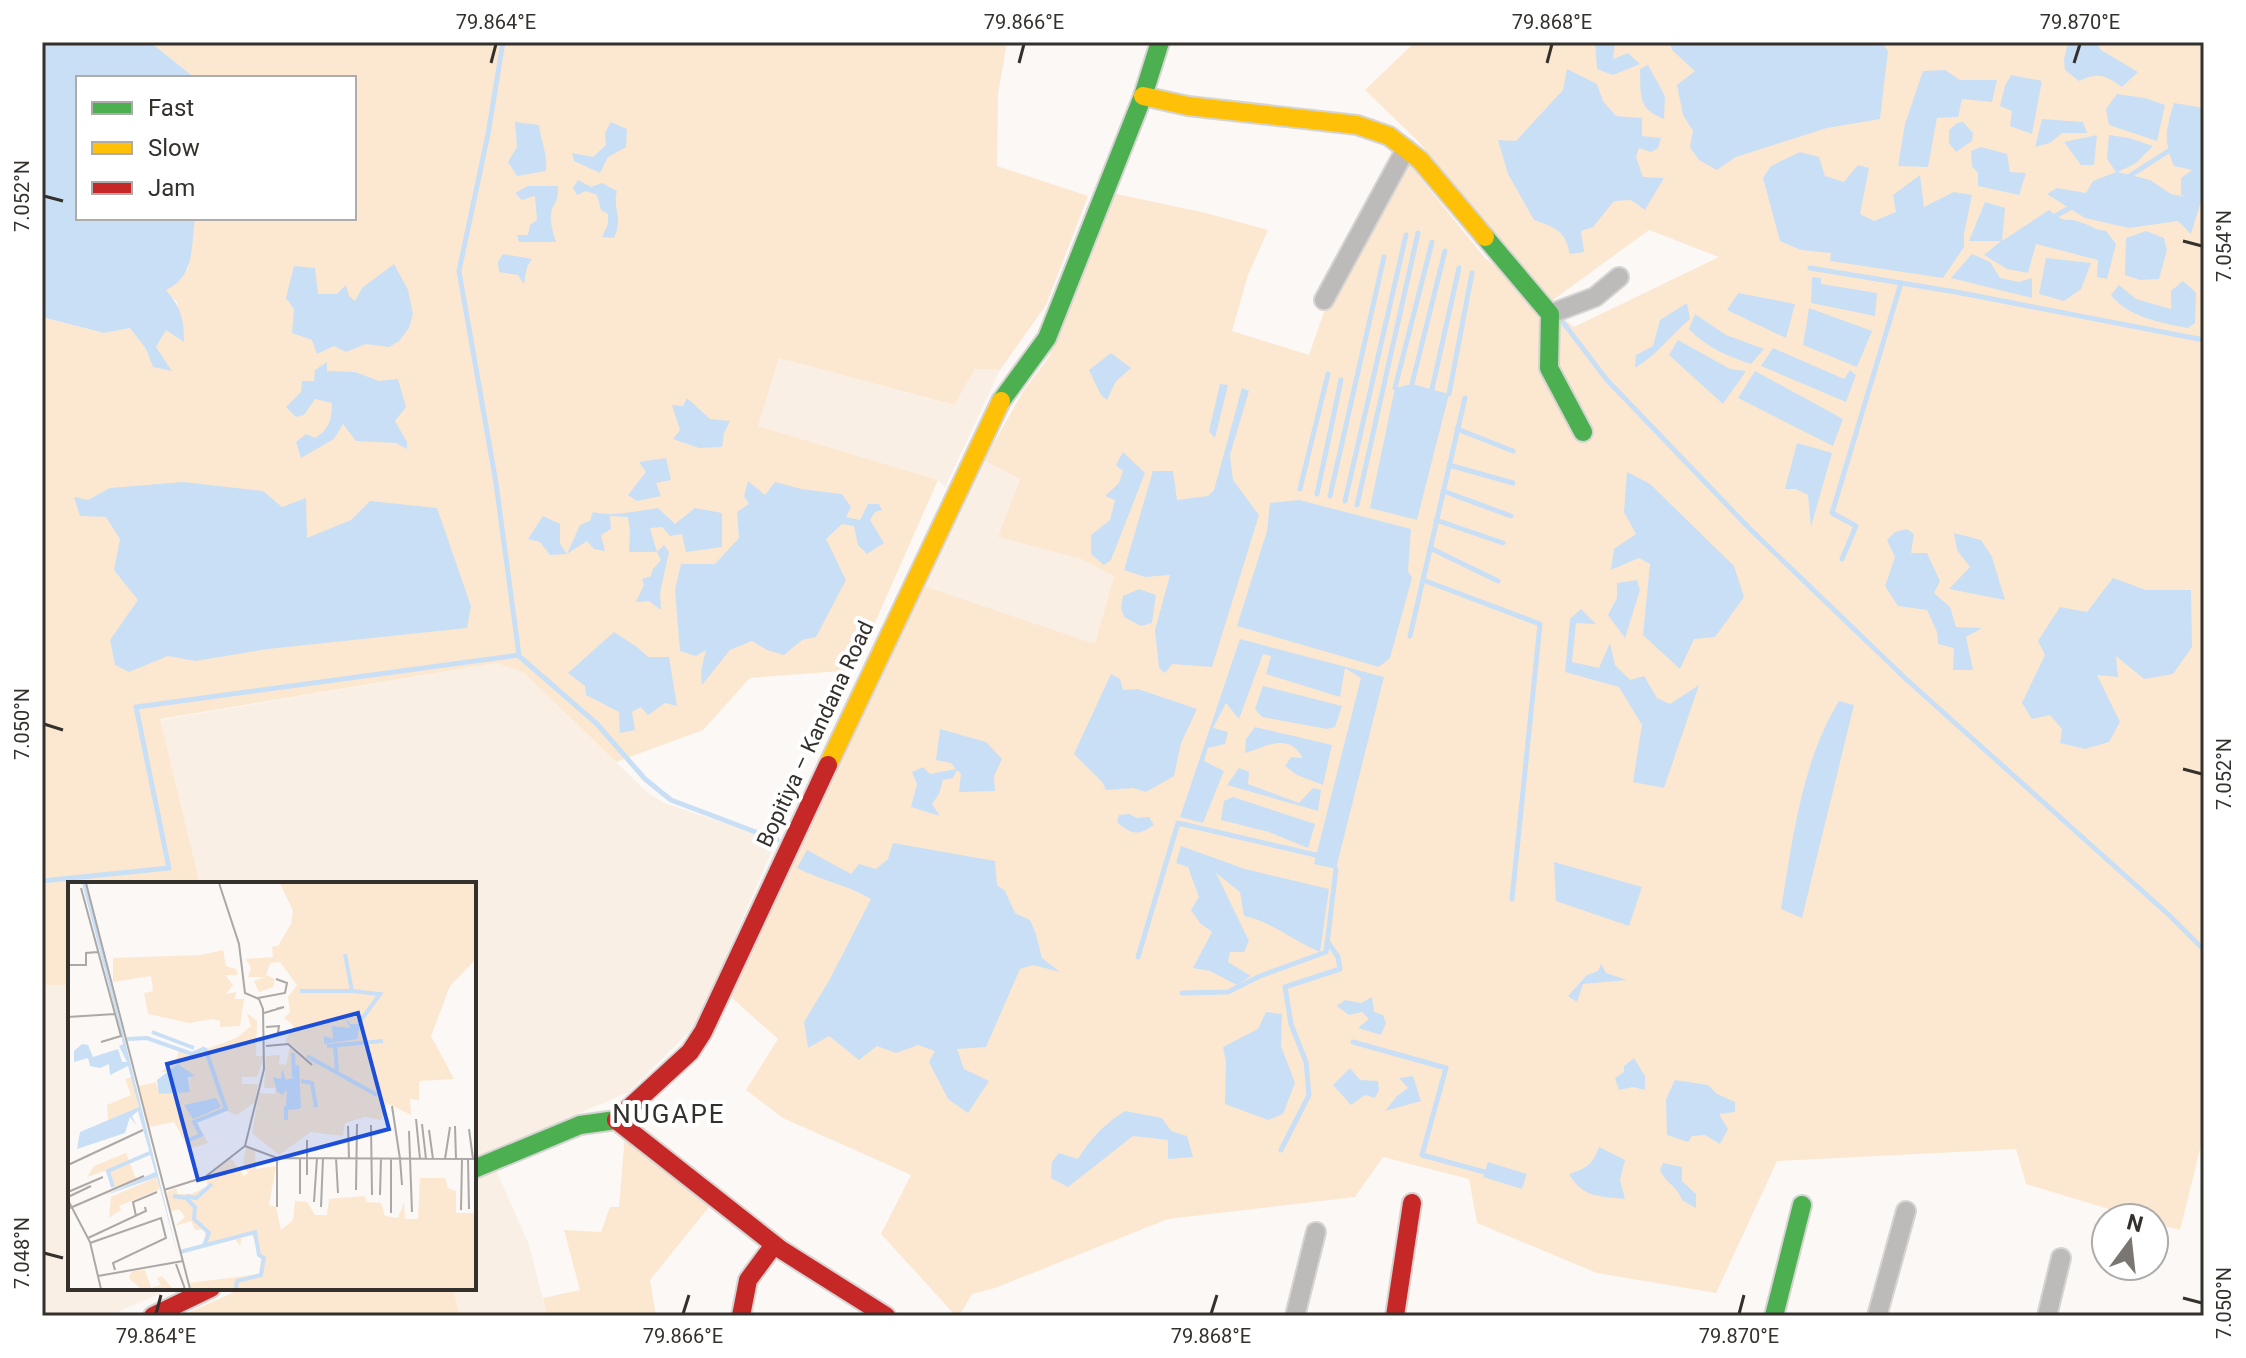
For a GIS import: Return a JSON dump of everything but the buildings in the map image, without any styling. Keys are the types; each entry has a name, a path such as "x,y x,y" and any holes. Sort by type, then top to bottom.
{"main road":[{"name":"Bopitiya – Kandana Road","path":"616,1120 690,1052 703,1032 995,410 1047,338 1143,96 1160,42"},
{"path":"1143,96 1188,106 1357,125 1389,136 1420,160 1550,314 1549,368 1583,432"},
{"path":"476,1168 580,1125 616,1120 774,1245 843,1293 886,1316"},
{"path":"1395,1316 1412,1203"},
{"path":"1774,1316 1802,1205"},
{"path":"741,1316 748,1280 774,1245"},
{"path":"153,1316 207,1290"}],"street":[{"path":"1324,300 1406,149"},
{"path":"1550,314 1595,297 1619,277"},
{"path":"1877,1316 1906,1211"},
{"path":"1295,1316 1316,1232"},
{"path":"2047,1316 2061,1258"}],"shaded area":[{"path":"150,42 1007,42 998,94 997,166 1088,196 1046,305 1000,370 975,369 954,405 779,358 758,426 938,480 854,670 750,678 703,730 616,762 524,673 496,663 160,719 200,882 68,882 68,985 42,985 42,317 104,333 130,328 146,349 153,367 171,370 156,347 166,329 183,341 177,302 165,290 188,269 195,220 356,220 356,76 192,76"},
{"path":"1415,42 2204,42 2204,1133 2180,1230 2170,1227 2170,1202 2090,1203 2026,1184 2016,1149 1777,1161 1716,1293 1597,1273 1477,1223 1469,1179 1383,1157 1355,1197 1168,1219 995,1288 972,1294 959,1316 956,1316 881,1234 911,1175 783,1118 746,1090 778,1039 731,997 924,586 1095,644 1114,576 1081,559 998,537 1020,479 984,460 1024,390 1049,357 1112,193 1268,230 1248,275 1232,331 1309,355 1325,309 1407,161 1484,257 1574,327 1719,257 1649,230 1550,302 1419,142 1365,90"},
{"path":"779,358 953,405 975,369 1000,370 945,487 938,480 757,426"},
{"path":"984,460 1020,478 999,537 1081,559 1114,576 1095,645 924,586"},
{"path":"496,663 524,673 648,793 664,803 767,837 774,846 696,1025 629,1092 476,1157 476,882 200,882 160,720"},
{"path":"42,985 68,985 68,1290 168,1290 108,1316 42,1316"},
{"path":"625,1134 709,1207 650,1280 656,1316 547,1316 543,1298 580,1290 564,1230 601,1232 610,1207 619,1207"},
{"path":"496,1170 529,1245 547,1316 460,1316 454,1290 476,1290 476,1177"},
{"path":"239,1290 454,1290 460,1316 181,1316"}],"water":[{"path":"42,42 150,42 192,76 76,76 76,220 195,220 187,269 166,290 181,314 184,342 166,330 156,347 172,371 153,367 146,349 130,328 104,333 42,317"},
{"path":"1595,42 1615,42 1613,59 1628,53 1640,64 1613,75 1597,69"},
{"path":"1669,42 1881,42 1888,51 1880,119 1827,128 1736,157 1717,170 1699,160 1690,147 1693,131 1683,115 1677,85 1695,71 1673,51"},
{"path":"2068,42 2096,42 2101,50 2138,72 2122,87 2102,76 2079,81 2065,70"},
{"path":"1648,65 1665,96 1664,119 1649,110 1642,100 1640,69"},
{"path":"1567,69 1597,84 1603,101 1616,116 1642,118 1642,136 1661,138 1658,148 1651,152 1639,148 1636,157 1643,177 1664,178 1645,210 1631,200 1614,201 1593,227 1581,231 1584,252 1570,254 1558,231 1534,220 1508,174 1498,140 1516,141 1563,90"},
{"path":"1945,70 1960,80 1997,80 1992,102 1962,99 1958,117 1937,118 1928,167 1898,166 1905,124 1923,71"},
{"path":"2011,75 2042,81 2032,134 2010,126 2012,111 2000,106"},
{"path":"2117,94 2165,105 2157,141 2109,125 2106,109"},
{"path":"2174,103 2204,108 2204,202 2201,201 2191,234 2178,221 2129,228 2085,218 2047,194 2057,188 2086,193 2093,181 2116,172 2107,159 2109,135 2153,146 2136,163 2118,172 2150,180 2171,194 2187,197 2181,195 2181,178 2192,170 2174,166 2168,149 2168,128"},
{"path":"2042,119 2083,122 2087,133 2062,133 2050,143 2035,147"},
{"path":"515,122 539,125 546,171 517,176 508,162 517,147"},
{"path":"611,122 627,129 626,147 608,157 600,173 574,161 572,153 593,157 606,145 605,133"},
{"path":"1963,122 1973,133 1972,141 1956,152 1949,143 1949,130"},
{"path":"2097,135 2094,165 2081,165 2064,142"},
{"path":"1981,147 2007,154 2010,172 2026,173 2019,195 1978,186 1978,173 1972,166 1971,151"},
{"path":"1800,152 1819,157 1825,176 1844,182 1858,165 1869,168 1860,214 1874,221 1896,212 1893,195 1920,175 1924,207 1954,192 1972,195 1964,247 1943,278 1830,261 1831,253 1801,250 1780,241 1763,178 1771,166"},
{"path":"578,180 591,187 602,183 617,191 618,224 614,238 602,237 608,224 608,214 601,210 597,195 586,191 577,195 573,188"},
{"path":"528,186 558,186 551,217 556,242 519,242 517,235 528,235 530,225 537,220 535,196 522,200 515,193"},
{"path":"1985,202 2005,208 2002,241 2049,210 2063,219 2106,231 2116,244 2107,279 2097,277 2098,260 2036,244 2028,273 2007,269 1984,255 2001,241 1969,241"},
{"path":"2146,231 2164,238 2167,250 2159,279 2140,280 2125,275 2126,238"},
{"path":"503,254 532,259 524,284 518,275 499,272 498,262"},
{"path":"1972,254 1990,262 2000,278 2019,282 2032,278 2032,298 1951,278"},
{"path":"2046,258 2091,263 2081,289 2064,301 2039,294"},
{"path":"394,264 408,290 413,314 409,328 399,341 389,347 366,344 346,352 334,346 317,354 312,340 292,333 294,309 286,298 294,266 315,268 318,294 337,294 346,285 349,296 355,301 362,288"},
{"path":"1812,277 1821,278 1821,284 1877,293 1875,316 1811,303"},
{"path":"2183,281 2196,293 2195,323 2188,328 2136,314 2111,295 2119,285 2136,299 2171,309 2171,291"},
{"path":"1738,293 1795,304 1786,338 1727,310"},
{"path":"1687,303 1690,319 1635,368 1636,355 1653,346 1660,320"},
{"path":"1809,308 1872,331 1857,367 1803,345"},
{"path":"1695,314 1726,335 1764,349 1751,364 1718,351 1689,329"},
{"path":"1678,340 1730,369 1746,371 1723,404 1669,355"},
{"path":"1773,348 1844,379 1850,370 1856,375 1846,402 1761,366"},
{"path":"1111,353 1131,368 1116,381 1107,400 1101,395 1089,370"},
{"path":"327,362 327,371 355,372 379,381 398,379 406,407 395,421 407,442 407,449 396,443 356,441 343,424 334,439 301,458 296,442 306,434 315,438 327,428 332,403 315,399 304,415 296,417 286,407 301,392 302,381 314,381 315,370"},
{"path":"1755,371 1843,419 1833,446 1738,398"},
{"path":"1220,384 1228,385 1215,438 1209,431"},
{"path":"1412,384 1449,394 1417,520 1370,508 1395,388"},
{"path":"1242,388 1249,391 1230,455 1233,480 1259,515 1212,667 1172,664 1165,673 1159,668 1155,630 1170,575 1145,577 1124,570 1153,471 1173,471 1177,500 1208,496 1214,490"},
{"path":"687,398 710,419 730,421 722,447 699,448 673,439 680,430 672,405 683,406"},
{"path":"1797,443 1832,453 1811,527 1808,495 1796,489 1785,489"},
{"path":"1123,452 1145,473 1111,560 1104,565 1091,554 1091,535 1110,520 1115,500 1105,496 1119,483 1123,471 1116,465"},
{"path":"666,458 671,480 656,483 661,496 637,501 628,495 646,472 639,462"},
{"path":"1627,472 1650,484 1734,566 1744,597 1715,637 1694,639 1680,669 1643,635 1650,564 1639,558 1611,570 1614,549 1636,534 1624,512"},
{"path":"748,481 765,495 775,482 842,494 851,507 846,517 860,520 868,504 879,504 882,510 875,512 870,520 884,543 867,554 858,545 854,526 842,524 826,539 846,580 816,637 802,640 784,655 752,641 730,650 702,685 701,671 706,650 696,656 680,651 675,590 681,564 715,564 739,538 737,512 749,504 744,496"},
{"path":"183,482 263,491 282,507 306,498 307,538 351,520 370,501 437,508 471,606 467,628 268,649 195,661 168,656 129,672 115,665 110,640 138,600 114,570 120,539 106,517 80,516 74,497 88,500 110,488"},
{"path":"1299,500 1411,529 1408,571 1412,578 1390,658 1379,667 1237,626 1267,531 1270,503"},
{"path":"658,508 675,524 695,508 722,513 722,547 686,552 682,534 670,536 662,527 650,528 657,552 629,552 628,517 610,516 611,529 601,535 605,551 594,549 587,541 567,554 580,525 590,521 593,512 617,514"},
{"path":"543,516 560,524 560,544 567,554 550,555 540,542 528,539"},
{"path":"1907,529 1914,534 1911,553 1927,553 1940,581 1934,593 1950,607 1956,627 1982,628 1966,637 1973,670 1953,670 1954,648 1938,644 1937,632 1927,610 1898,606 1885,586 1895,557 1887,540 1895,532"},
{"path":"1954,533 1981,540 1992,557 2005,600 1949,589 1970,567 1957,550"},
{"path":"664,545 669,552 660,593 661,610 649,601 636,602 644,585 642,579 651,576 661,560 657,552"},
{"path":"2113,578 2146,590 2191,590 2192,647 2173,674 2144,679 2116,656 2118,677 2097,675 2120,722 2109,742 2085,749 2060,743 2062,729 2050,715 2032,719 2022,703 2045,655 2038,641 2060,607 2087,612"},
{"path":"1637,580 1640,590 1625,638 1608,615 1617,598 1617,583"},
{"path":"1139,589 1156,595 1152,623 1141,626 1124,617 1121,608 1123,596"},
{"path":"1581,609 1596,624 1576,623 1572,662 1599,668 1610,643 1615,665 1630,680 1644,676 1657,698 1670,704 1699,685 1664,788 1633,782 1642,725 1619,687 1565,672 1570,619"},
{"path":"614,632 648,657 669,657 677,706 665,703 648,715 641,707 632,712 635,730 620,733 619,712 586,695 585,686 568,673"},
{"path":"1240,639 1384,677 1336,869 1314,864 1361,678 1345,668 1340,697 1266,674 1271,656 1263,654 1239,719 1226,703 1213,728 1228,732 1225,744 1208,748 1204,761 1224,771 1203,823 1180,817"},
{"path":"1111,674 1120,679 1123,690 1138,689 1197,709 1181,743 1174,776 1146,792 1133,788 1106,790 1074,754"},
{"path":"1263,686 1342,706 1335,727 1327,729 1262,717 1255,709"},
{"path":"1839,701 1854,705 1802,918 1781,909 1790,856 1807,776 1826,725"},
{"path":"1255,727 1332,745 1323,785 1297,775 1285,766 1291,757 1303,758 1291,745 1277,743 1245,753 1246,739"},
{"path":"940,729 986,742 1002,759 994,776 995,791 959,792 961,774 957,770 953,778 943,780 932,804 940,816 911,807 917,784 912,772 923,767 930,774 956,769 951,763 936,760"},
{"path":"1239,768 1249,772 1248,784 1299,803 1313,788 1321,790 1318,811 1227,785"},
{"path":"1233,797 1315,824 1308,848 1269,832 1221,820 1224,801"},
{"path":"1129,814 1137,818 1149,817 1154,825 1144,831 1131,832 1117,822 1119,815"},
{"path":"893,843 995,861 997,885 1005,891 1015,913 1030,920 1042,958 1060,972 1033,965 1020,969 986,1047 957,1049 964,1069 989,1081 968,1113 948,1099 929,1062 935,1051 918,1045 896,1053 877,1046 859,1060 829,1036 808,1048 804,1022 871,899 797,868 807,850 851,874 859,864 876,869 888,859"},
{"path":"1181,846 1245,869 1329,889 1320,952 1244,916 1240,892 1216,873 1249,941 1244,952 1230,952 1228,962 1251,976 1237,985 1210,971 1193,968 1212,932 1200,923 1191,910 1199,897 1188,867 1176,863"},
{"path":"1554,862 1642,887 1629,926 1556,901"},
{"path":"1601,964 1606,973 1627,980 1583,984 1577,1002 1568,996 1587,975 1598,971"},
{"path":"1372,997 1374,1012 1383,1015 1386,1023 1381,1035 1358,1028 1369,1019 1362,1012 1349,1015 1337,1006 1345,1000 1361,1003"},
{"path":"1266,1012 1282,1014 1281,1046 1295,1083 1283,1114 1268,1120 1225,1104 1226,1062 1223,1047 1258,1029"},
{"path":"1634,1058 1645,1076 1645,1090 1633,1087 1619,1090 1615,1078"},
{"path":"1350,1068 1360,1080 1378,1081 1379,1090 1375,1098 1365,1095 1351,1105 1333,1085"},
{"path":"1413,1076 1421,1101 1385,1111 1408,1088 1399,1078"},
{"path":"1675,1080 1708,1085 1717,1094 1735,1102 1735,1112 1719,1114 1728,1129 1720,1144 1705,1135 1692,1136 1688,1142 1667,1135 1666,1099"},
{"path":"1125,1111 1162,1118 1171,1131 1187,1136 1193,1157 1168,1159 1168,1140 1133,1136 1068,1187 1051,1178 1052,1162 1059,1153 1078,1159 1098,1132"},
{"path":"1599,1147 1625,1160 1620,1180 1625,1199 1586,1192 1569,1174 1588,1165"},
{"path":"1488,1162 1527,1174 1522,1189 1483,1177"},
{"path":"1663,1163 1682,1167 1682,1181 1696,1194 1696,1208 1682,1200 1662,1175 1660,1170"}],"waterway":[{"path":"42,881 169,868 136,707 519,655 496,483 459,271 488,134 503,42"},
{"path":"2128,177 2173,148"},
{"path":"2050,219 2073,206"},
{"path":"1357,505 1418,233"},
{"path":"1345,501 1406,235"},
{"path":"1395,388 1432,242"},
{"path":"1412,384 1445,251"},
{"path":"1330,496 1384,257"},
{"path":"1432,389 1459,268"},
{"path":"1810,268 1956,292 2204,340"},
{"path":"1449,394 1472,273"},
{"path":"1842,559 1856,526 1832,513 1901,283"},
{"path":"1562,321 1607,380 1750,529 1906,679 2204,950"},
{"path":"1300,489 1328,374"},
{"path":"1317,494 1341,380"},
{"path":"1410,636 1465,398"},
{"path":"1457,429 1513,451"},
{"path":"1449,465 1513,483"},
{"path":"1443,491 1511,516"},
{"path":"1436,520 1503,543"},
{"path":"1430,548 1498,581"},
{"path":"1423,580 1540,624 1512,899"},
{"path":"519,656 597,724 645,779 671,800 777,840"},
{"path":"1138,957 1178,823 1316,855"},
{"path":"1182,993 1228,992 1260,976 1326,952 1336,869"},
{"path":"1281,1150 1309,1095 1306,1062 1291,1024 1285,987 1340,969 1338,957 1327,941"},
{"path":"1353,1042 1446,1068 1422,1155 1488,1173"}],"traffic: fast":[{"path":"1001,401 1047,338 1143,96 1160,42"},
{"path":"1485,237 1550,314 1549,368 1583,432"},
{"path":"476,1168 580,1125 616,1120"},
{"path":"1774,1316 1802,1205"}],"traffic: slow":[{"path":"1143,96 1188,106 1357,125 1389,136 1420,160 1485,237"},
{"path":"828,765 1001,401"}],"traffic: jam":[{"path":"616,1120 690,1052 703,1032 828,765"},
{"path":"616,1120 780,1249 886,1316"},
{"path":"1395,1316 1412,1203"},
{"path":"741,1316 748,1280 774,1245"},
{"path":"153,1316 207,1290"}],"district":[{"name":"NUGAPE","path":"669,1114"}]}
